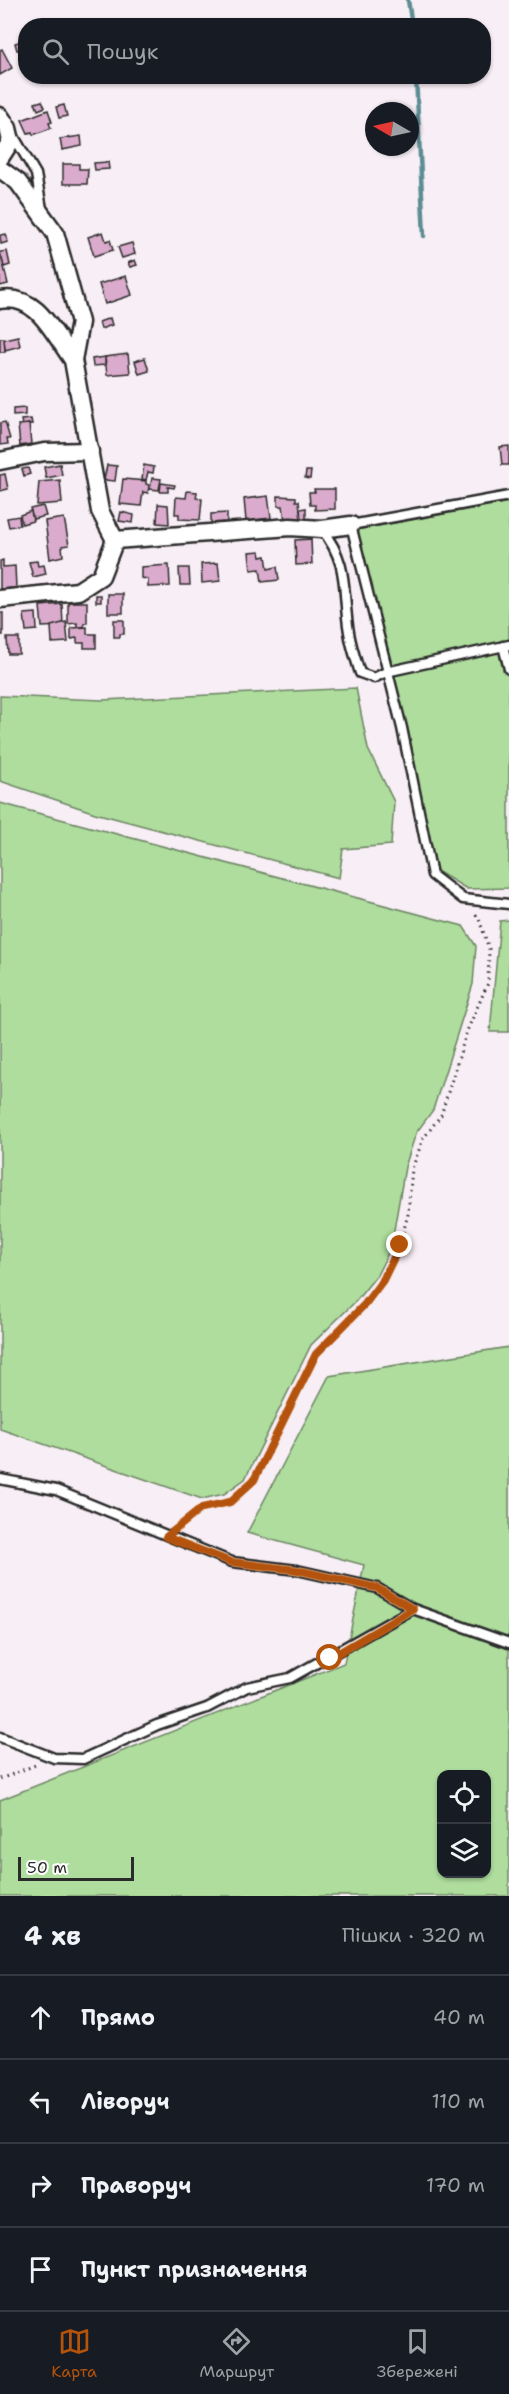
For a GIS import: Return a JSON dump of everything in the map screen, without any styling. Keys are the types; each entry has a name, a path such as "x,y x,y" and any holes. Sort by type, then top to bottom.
{"street":[{"path":"0,158 10,141 4,122"},
{"path":"0,169 18,182 55,233 80,322 73,360 100,511 115,540 101,576 78,591 0,599"},
{"path":"0,300 14,297 31,303 73,360"},
{"path":"0,461 44,452 90,451"},
{"path":"115,540 290,527 322,529 351,525"}],"lane":[{"path":"4,122 36,174 43,218"},
{"path":"509,496 351,525 386,672 402,728 432,875 463,899 509,904"},
{"path":"322,529 335,545 342,563 349,633 360,673 374,678 386,672 506,646 509,669"},
{"path":"0,1479 56,1490 231,1562 297,1570 377,1588 413,1609 509,1643"},
{"path":"0,1737 54,1758 83,1759 157,1725 207,1708 247,1687 290,1678 413,1609"}],"path":[{"path":"166,1537 202,1508 230,1502 254,1480 316,1354 365,1304 383,1280 400,1245 408,1214 412,1169 423,1139 441,1115 467,1031 488,983 489,949 479,919 463,899"},
{"path":"0,1779 54,1758"}],"green space":[{"path":"509,502 509,888 467,889 437,871 356,530"},
{"path":"356,688 368,749 394,802 391,845 343,849 339,878 95,813 0,781 0,696 102,700"},
{"path":"0,803 463,926 476,946 473,984 433,1110 416,1133 405,1167 391,1247 377,1275 356,1301 311,1345 245,1479 224,1494 202,1499 0,1429"},
{"path":"509,920 509,1032 490,1032 500,921"},
{"path":"509,1347 509,1896 0,1896 0,1800 344,1663 364,1565 247,1533 329,1376"}],"building":[{"path":"2,49 12,68 0,75 0,50"},
{"path":"42,101 45,107 38,110 35,103"},
{"path":"64,105 67,116 59,118 56,107"},
{"path":"48,110 52,122 49,123 51,128 33,135 32,132 28,133 22,120"},
{"path":"81,136 82,146 62,150 60,139"},
{"path":"108,162 109,169 95,170 94,163"},
{"path":"63,164 79,164 79,169 88,169 87,184 63,184"},
{"path":"103,232 106,241 110,240 113,250 94,256 88,237"},
{"path":"6,234 8,242 1,244 0,235"},
{"path":"132,243 135,254 122,258 118,247"},
{"path":"7,251 10,265 4,267 0,252"},
{"path":"2,259 8,284 0,286 0,260"},
{"path":"135,260 137,265 130,267 128,263"},
{"path":"126,276 132,295 105,304 99,284"},
{"path":"110,318 112,325 101,329 99,322"},
{"path":"18,336 20,346 5,350 4,339"},
{"path":"0,338 4,338 5,352 0,352"},
{"path":"128,354 130,373 107,375 105,357"},
{"path":"105,357 105,365 93,366 92,359"},
{"path":"145,358 149,371 139,374 135,361"},
{"path":"25,408 25,415 13,416 13,409"},
{"path":"31,419 32,424 22,425 21,420"},
{"path":"5,422 10,439 7,439 8,444 0,445 0,423"},
{"path":"29,424 31,444 20,446 18,425"},
{"path":"509,446 509,465 502,465 500,447"},
{"path":"60,464 62,475 46,478 44,467"},
{"path":"107,465 117,466 115,481 104,480"},
{"path":"144,465 154,467 153,473 148,472 146,480 142,479"},
{"path":"28,468 30,474 24,476 22,469"},
{"path":"306,471 311,471 310,479 305,478"},
{"path":"5,474 8,489 0,491 0,475"},
{"path":"152,478 161,479 159,490 150,489"},
{"path":"123,479 146,481 149,485 148,493 143,492 141,506 120,504"},
{"path":"60,480 62,503 37,505 39,482"},
{"path":"161,483 175,485 174,488 168,487 168,492 160,492"},
{"path":"314,489 335,489 335,509 315,510 315,505 310,505 309,492 315,492"},
{"path":"187,491 197,492 196,498 202,499 200,520 179,519 179,514 175,514 176,497 186,498"},
{"path":"268,496 271,518 246,521 244,499"},
{"path":"278,496 296,497 296,501 299,501 301,519 285,521 283,506 278,506"},
{"path":"158,504 168,505 169,524 157,523"},
{"path":"43,506 46,516 33,519 30,509"},
{"path":"306,508 306,519 301,519 300,509"},
{"path":"31,511 33,521 22,524 20,515"},
{"path":"121,512 134,515 133,523 119,521"},
{"path":"227,513 227,522 211,523 211,514"},
{"path":"19,516 20,525 9,527 7,518"},
{"path":"64,518 69,545 62,546 63,556 50,559 45,521"},
{"path":"311,539 312,564 296,565 295,540"},
{"path":"260,551 261,557 266,556 268,569 277,567 279,580 262,582 260,569 251,570 249,552"},
{"path":"3,560 3,567 15,566 16,588 0,589 0,561"},
{"path":"37,561 38,566 44,565 46,574 33,577 29,562"},
{"path":"218,563 220,581 202,583 201,564"},
{"path":"169,565 170,586 148,587 148,579 141,578 141,567"},
{"path":"179,568 189,568 190,585 180,585"},
{"path":"108,594 123,594 123,613 108,613"},
{"path":"96,595 101,595 101,602 96,602"},
{"path":"68,602 87,602 87,623 84,623 84,627 77,627 77,623 68,624"},
{"path":"62,604 63,626 42,627 40,606"},
{"path":"0,613 3,613 3,635 0,635"},
{"path":"36,613 37,630 26,631 24,614"},
{"path":"114,620 124,620 124,634 120,634 120,637 114,637"},
{"path":"66,622 68,642 52,643 51,626"},
{"path":"87,627 87,634 96,634 96,648 84,648 84,643 77,643 77,638 71,639 71,628"},
{"path":"7,638 19,638 19,654 8,654"}],"waterway":[{"path":"408,0 411,18"},
{"path":"416,84 424,236"}],"route":[{"path":"330,1658 413,1609 377,1588 297,1570 231,1562 166,1537 202,1508 230,1502 254,1480 316,1354 365,1304 383,1280 400,1245"}]}
